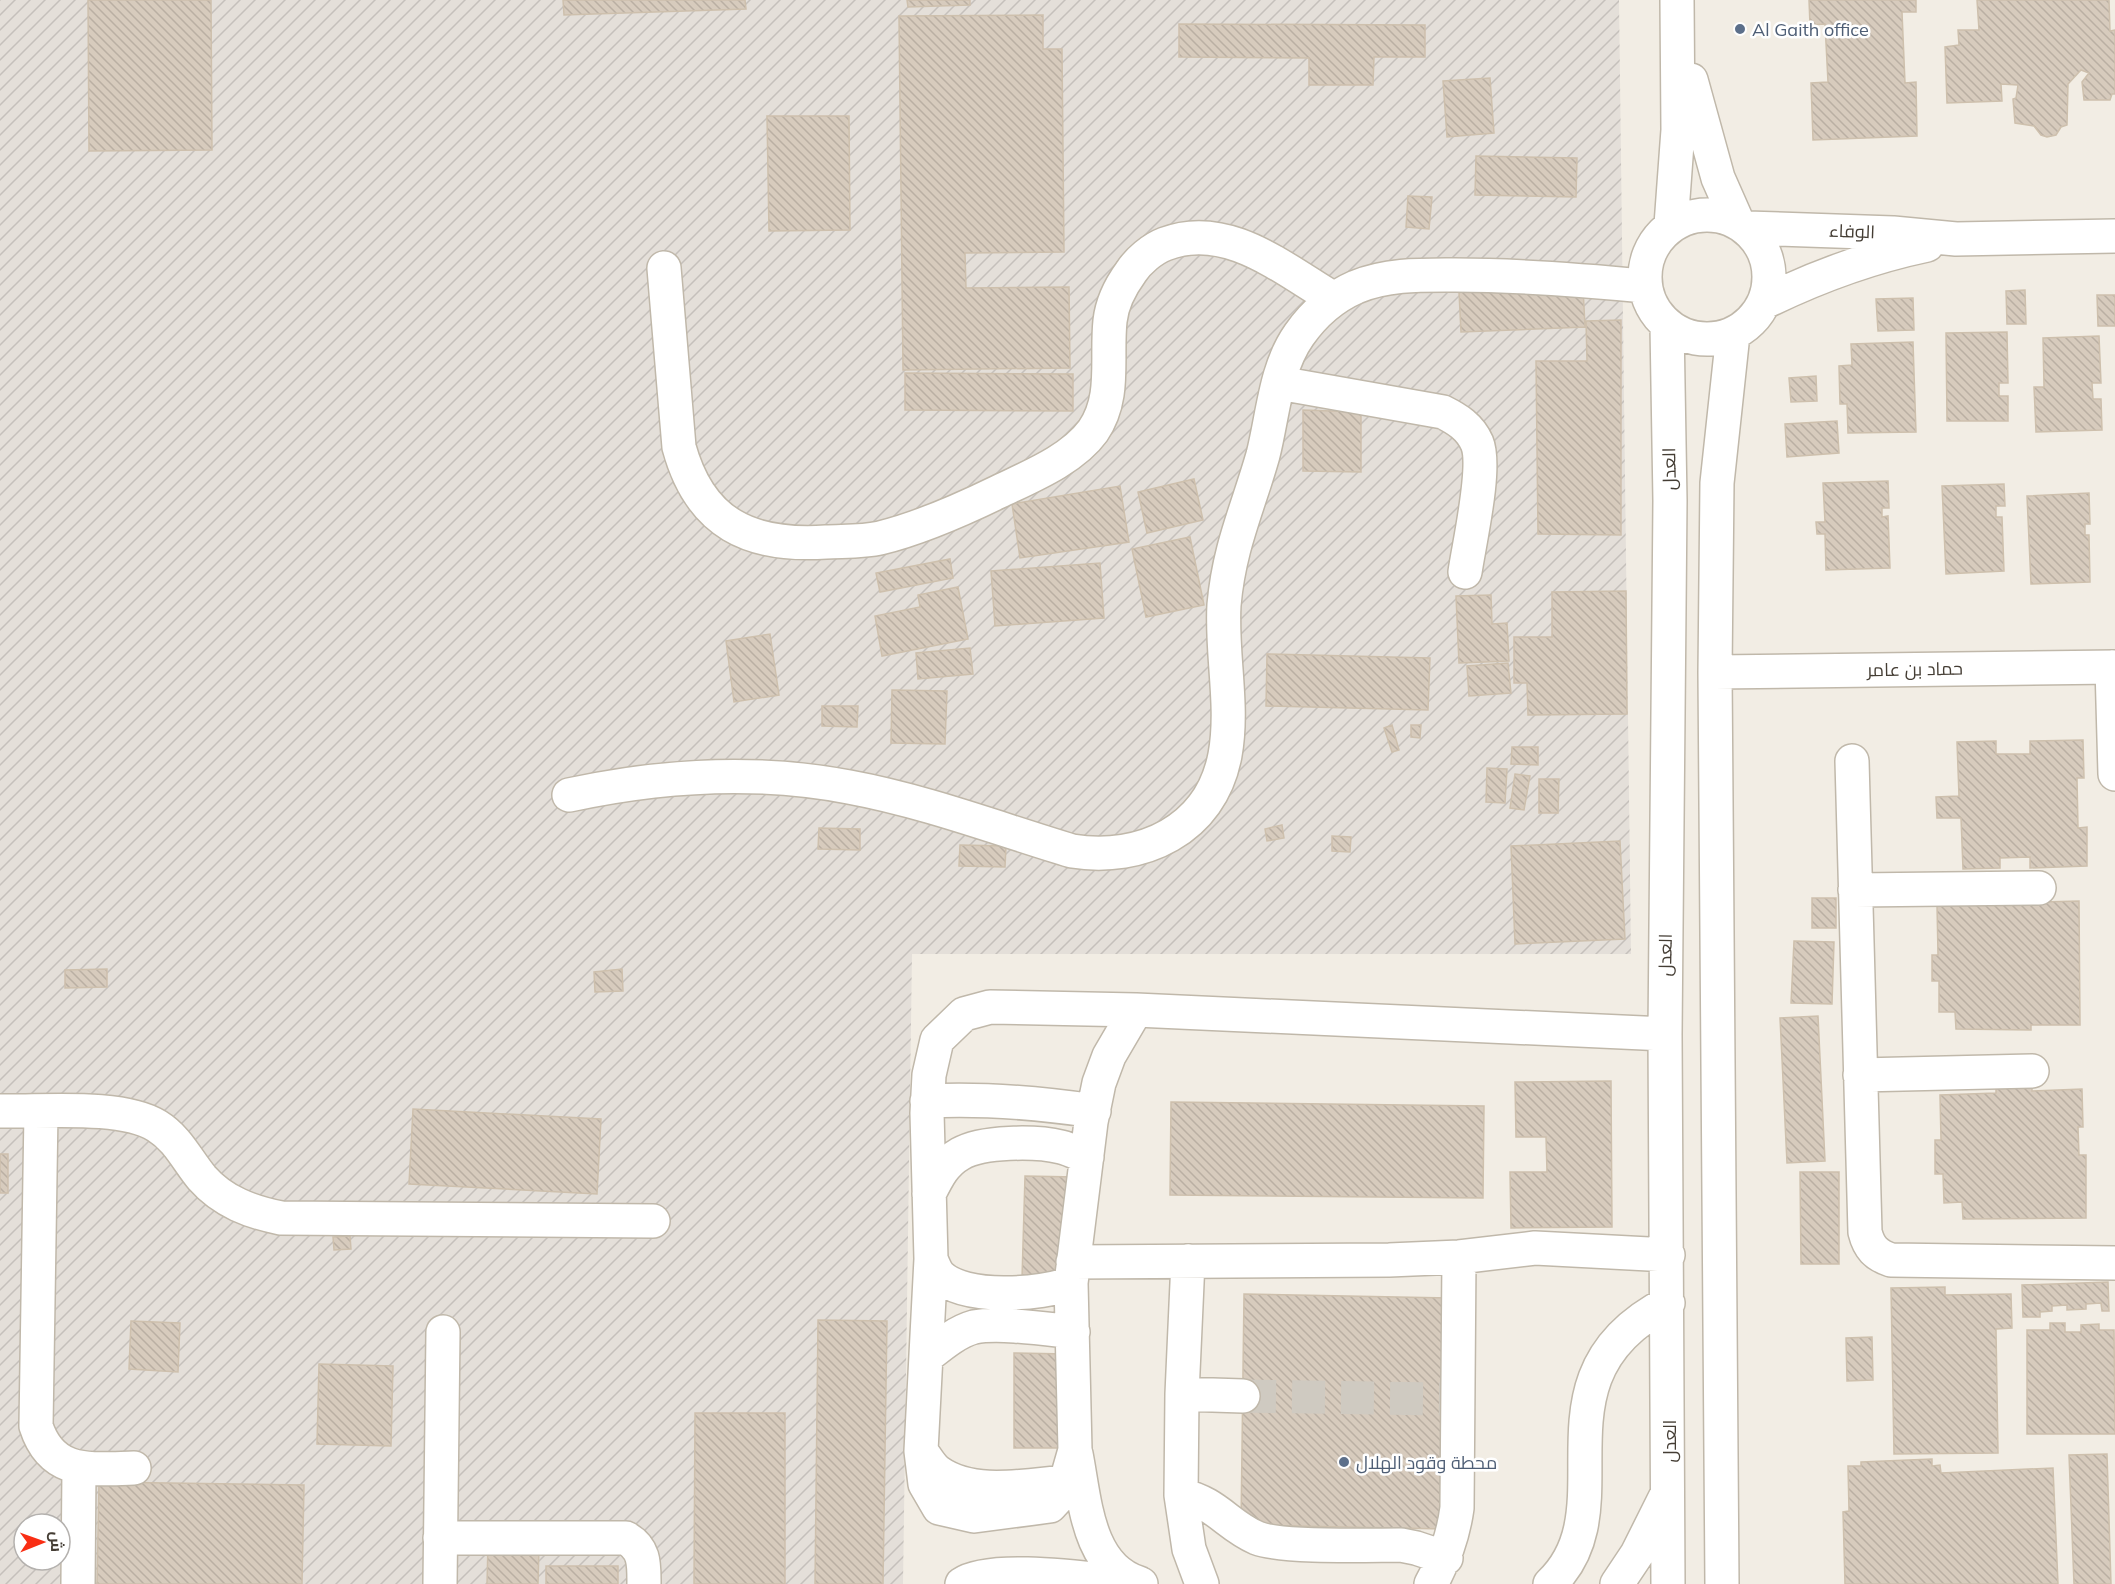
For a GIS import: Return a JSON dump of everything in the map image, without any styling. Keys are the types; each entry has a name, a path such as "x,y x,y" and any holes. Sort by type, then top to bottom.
{"street":[{"path":"1677,11 1702,129 1718,178 1742,225 1761,243 1768,262 1770,282 1765,302 1752,321 1733,334 1711,340 1688,337 1667,326 1653,308 1645,286 1646,263 1655,242 1671,225 1692,215 1715,214 1742,225"},
{"path":"1671,225 1678,130 1677,11"},
{"name":"الوفاء","path":"1742,225 1893,233 1956,239 2115,236"},
{"path":"664,268 679,447 685,470 710,508 729,524 750,536 774,542 798,544 879,538 925,523 1014,484 1082,444 1100,420 1109,389 1110,320 1119,289 1137,262 1164,244 1194,236 1226,239 1255,252 1334,299"},
{"name":"الوفاء","path":"1765,302 1854,264 1956,239"},
{"path":"569,795 626,783 684,777 743,776 796,779 849,787 901,800 1072,851 1096,855 1121,854 1167,837 1187,822 1204,803 1217,781 1225,756 1227,730 1224,608 1228,569 1237,530 1263,456 1286,359 1298,336 1334,299 1377,280 1400,276 1535,277 1645,286"},
{"name":"العدل","path":"1667,326 1670,501 1665,1034 1668,1584"},
{"path":"1722,1584 1714,672 1717,483 1733,334"},
{"path":"1279,383 1443,412 1458,419 1470,431 1480,456 1465,572"},
{"path":"2114,667 2115,774"},
{"name":"حماد بن عامر","path":"1714,672 2114,667"},
{"path":"1852,761 1865,1232 1873,1251 1891,1260 2115,1263"},
{"path":"1855,890 2039,888"},
{"path":"1075,1450 1063,1492 1050,1506 974,1516 939,1508 926,1484 921,1451 931,1259 927,1101 929,1076 937,1040 964,1014 990,1007 1136,1010 1665,1034"},
{"path":"1136,1010 1109,1056 1099,1083 1072,1272 1075,1450 1098,1548 1108,1564 1119,1573 1142,1584"},
{"path":"1860,1075 2032,1071"},
{"path":"927,1101 963,1099 1052,1105 1094,1111"},
{"path":"0,1111 118,1113 139,1117 158,1126 176,1141 202,1178 219,1193 238,1206 281,1218 653,1221"},
{"path":"41,1112 36,1426 41,1441 64,1463 79,1469 134,1468"},
{"path":"929,1194 943,1168 959,1154 970,1149 1017,1143 1061,1147 1087,1157"},
{"path":"931,1259 939,1276 955,1284 983,1292 1058,1289 1072,1272 1188,1261 1459,1257 1535,1248 1668,1255"},
{"path":"1181,1495 1198,1498 1214,1507 1239,1529 1258,1538 1285,1542 1401,1545 1416,1548 1438,1571 1454,1533 1457,1508 1453,1400 1459,1257"},
{"path":"1188,1261 1182,1394 1181,1495 1189,1549 1202,1584"},
{"path":"1550,1584 1569,1558 1582,1516 1585,1425 1588,1399 1596,1374 1610,1350 1626,1331 1646,1315 1668,1303"},
{"path":"926,1357 949,1339 974,1328 1012,1327 1073,1332"},
{"path":"440,1584 443,1332"},
{"path":"1182,1394 1243,1396"},
{"path":"78,1584 79,1469"},
{"path":"1617,1584 1637,1554 1669,1489"},
{"path":"440,1538 626,1538 640,1549 644,1559 644,1584"},
{"path":"962,1584 992,1575 1015,1574 1142,1584"}],"shaded area":[{"path":"0,0 1619,0 1631,954 912,954 903,1584 0,1584"}],"building":[{"path":"88,0 211,0 212,150 89,151"},
{"path":"563,0 745,0 746,9 564,15"},
{"path":"907,0 970,0 970,5 908,7"},
{"path":"1809,0 1916,0 1916,12 1902,12 1905,83 1916,82 1917,136 1813,140 1811,83 1828,82 1825,24 1810,25"},
{"path":"1977,0 2109,0 2110,31 2115,30 2115,94 2112,94 2110,100 2084,100 2082,82 2089,73 2081,70 2068,84 2067,125 2061,127 2056,135 2047,137 2041,135 2034,126 2015,123 2013,99 2016,98 2018,85 2001,84 2002,101 1947,103 1945,47 1959,45 1958,30 1979,30"},
{"path":"1043,15 1043,49 1062,49 1064,252 965,253 966,288 1069,287 1070,368 903,370 899,16"},
{"path":"1179,24 1425,25 1425,57 1374,57 1373,85 1309,85 1309,58 1179,57"},
{"path":"1490,78 1494,133 1447,137 1443,81"},
{"path":"767,116 849,116 850,230 769,231"},
{"path":"1476,156 1577,158 1576,197 1475,195"},
{"path":"1408,196 1432,197 1429,229 1406,227"},
{"path":"1583,287 1585,327 1461,332 1459,292"},
{"path":"2025,290 2026,324 2007,324 2006,291"},
{"path":"2097,295 2115,295 2115,326 2098,326"},
{"path":"1913,298 1914,330 1878,331 1876,299"},
{"path":"1621,320 1621,535 1538,534 1536,361 1587,361 1586,321"},
{"path":"2007,332 2008,383 1999,383 1999,396 2008,396 2008,421 1947,421 1946,333"},
{"path":"2099,336 2101,383 2092,383 2093,399 2101,399 2102,430 2036,432 2034,387 2044,387 2043,338"},
{"path":"1913,342 1916,432 1848,433 1847,404 1840,404 1839,366 1852,365 1851,344"},
{"path":"905,373 1073,374 1073,411 905,410"},
{"path":"1816,376 1817,401 1791,402 1789,378"},
{"path":"1303,410 1361,412 1361,472 1303,471"},
{"path":"1837,421 1839,453 1787,457 1785,424"},
{"path":"1194,479 1203,520 1147,533 1138,492"},
{"path":"1888,481 1889,508 1882,508 1882,517 1888,516 1890,568 1826,570 1825,534 1817,534 1816,522 1825,522 1823,483"},
{"path":"2004,484 2005,506 1996,506 1996,517 2002,517 2004,571 1946,574 1942,486"},
{"path":"1120,486 1129,542 1020,558 1012,504"},
{"path":"2089,493 2090,524 2085,524 2085,535 2089,535 2090,582 2031,584 2027,496"},
{"path":"1190,537 1204,605 1146,617 1132,549"},
{"path":"950,559 953,578 880,592 876,573"},
{"path":"1100,563 1104,618 995,626 991,571"},
{"path":"958,587 968,639 882,656 875,616 920,607 918,595"},
{"path":"1626,591 1627,714 1528,715 1527,683 1514,683 1514,637 1552,637 1552,592"},
{"path":"1491,595 1492,624 1507,623 1509,661 1459,663 1456,596"},
{"path":"770,634 779,695 734,702 726,641"},
{"path":"970,648 973,674 918,679 916,653"},
{"path":"1267,654 1430,658 1428,710 1266,706"},
{"path":"1508,663 1511,693 1469,696 1467,666"},
{"path":"892,690 947,691 945,744 891,743"},
{"path":"822,706 858,706 857,727 822,726"},
{"path":"1392,725 1399,750 1392,752 1384,728"},
{"path":"1411,725 1421,725 1420,738 1411,737"},
{"path":"2083,740 2084,778 2077,778 2078,828 2087,827 2087,866 2030,868 2030,857 2000,858 2000,868 1963,869 1961,818 1937,818 1936,797 1959,796 1957,742 1996,741 1996,754 2030,754 2030,741"},
{"path":"1512,747 1538,747 1538,765 1511,764"},
{"path":"1487,768 1507,769 1505,803 1486,802"},
{"path":"1515,774 1530,776 1524,810 1510,808"},
{"path":"1539,779 1559,779 1558,813 1539,813"},
{"path":"1282,825 1284,838 1267,841 1265,829"},
{"path":"819,828 860,829 860,850 818,849"},
{"path":"1332,836 1351,837 1350,852 1332,851"},
{"path":"1620,841 1625,939 1515,944 1511,846"},
{"path":"960,845 1006,846 1005,867 959,866"},
{"path":"1812,898 1836,898 1836,928 1812,928"},
{"path":"2079,901 2080,1025 2031,1025 2031,1030 1956,1029 1955,1012 1939,1012 1939,981 1932,981 1932,955 1938,955 1937,905"},
{"path":"1794,941 1834,942 1832,1004 1791,1003"},
{"path":"107,969 107,987 65,988 65,970"},
{"path":"622,969 623,991 595,992 594,972"},
{"path":"1818,1016 1825,1161 1787,1163 1780,1018"},
{"path":"1611,1081 1612,1227 1511,1228 1510,1172 1547,1172 1546,1137 1516,1137 1515,1082"},
{"path":"2032,1087 2032,1091 2082,1089 2083,1127 2078,1127 2079,1155 2086,1155 2086,1218 1963,1219 1962,1202 1944,1203 1943,1174 1935,1174 1935,1140 1941,1140 1940,1095 1996,1093 1996,1088"},
{"path":"1171,1102 1484,1106 1483,1198 1170,1195"},
{"path":"413,1109 601,1119 597,1194 409,1184"},
{"path":"0,1154 8,1154 8,1193 0,1193"},
{"path":"1800,1172 1839,1172 1839,1264 1801,1264"},
{"path":"1025,1176 1076,1177 1074,1279 1022,1278"},
{"path":"350,1236 351,1249 334,1250 333,1237"},
{"path":"2108,1282 2109,1311 2102,1311 2101,1303 2086,1304 2086,1309 2067,1310 2067,1305 2052,1306 2052,1311 2040,1312 2040,1317 2023,1317 2022,1285"},
{"path":"1945,1287 1945,1295 2011,1294 2012,1328 1996,1329 1998,1453 1894,1454 1891,1288"},
{"name":"محطة وقود الهلال","path":"1244,1294 1449,1298 1445,1529 1241,1525"},
{"path":"818,1320 887,1321 883,1584 815,1584"},
{"path":"131,1321 180,1323 178,1372 129,1369"},
{"path":"2050,1323 2065,1323 2065,1332 2081,1332 2081,1325 2099,1324 2099,1330 2114,1330 2115,1434 2027,1434 2027,1330 2050,1330"},
{"path":"1872,1337 1873,1380 1847,1381 1846,1338"},
{"path":"1014,1353 1067,1354 1067,1448 1014,1448"},
{"path":"319,1364 393,1366 391,1446 317,1444"},
{"path":"695,1413 785,1413 785,1584 694,1584"},
{"path":"2107,1454 2111,1584 2074,1584 2069,1455"},
{"path":"1932,1459 1932,1466 1940,1465 1941,1473 2053,1468 2058,1584 1845,1584 1843,1512 1849,1511 1848,1466 1861,1466 1861,1462"},
{"path":"99,1482 304,1485 302,1584 97,1584"},
{"path":"488,1545 539,1547 538,1584 487,1584"},
{"path":"546,1566 618,1566 618,1584 546,1584"}],"tunnel":[{"path":"1243,1396 1447,1399"}],"place":[{"name":"Al Gaith office","path":"1740,29"},
{"name":"محطة وقود الهلال","path":"1344,1462"}]}
